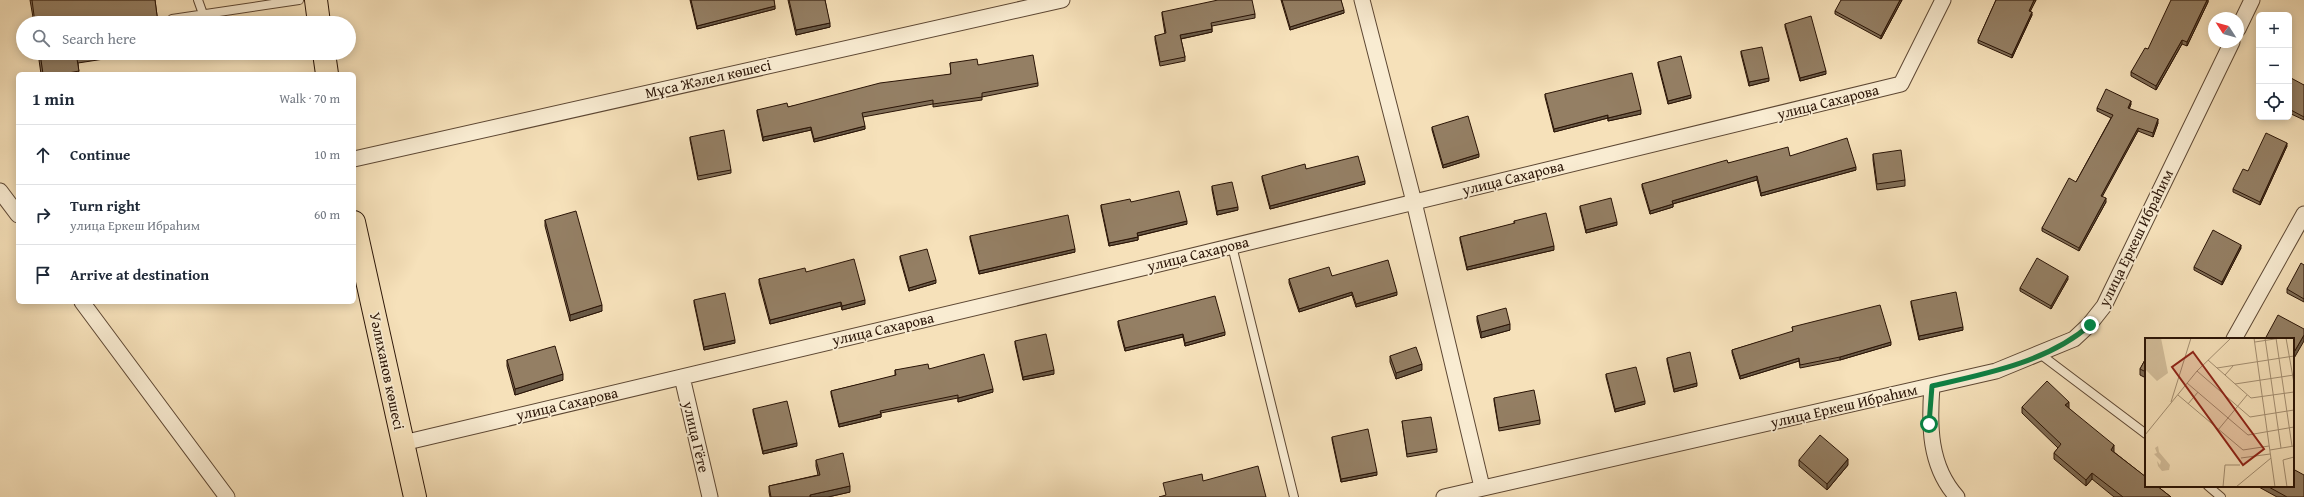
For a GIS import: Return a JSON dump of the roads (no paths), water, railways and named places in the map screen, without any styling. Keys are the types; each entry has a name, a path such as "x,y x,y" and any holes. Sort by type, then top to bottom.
{"main road":[{"path":"316,0 318,16"},
{"path":"325,60 327,72"},
{"name":"Уәлиханов көшесі","path":"356,231 415,497"}],"street":[{"name":"Мұса Жәлел көшесі","path":"356,159 1062,0"},
{"path":"1362,0 1414,202 1482,487"},
{"name":"улица Сахарова","path":"403,443 1232,246 1901,84 1943,0"},
{"path":"2244,17 2252,0"},
{"name":"улица Еркеш Ибраһим","path":"1444,497 1482,487 1996,371 2074,339 2090,325 2104,306 2229,48"},
{"path":"0,191 16,212"},
{"path":"2235,338 2304,214"},
{"path":"83,304 228,497"},
{"name":"улица Гёте","path":"682,377 710,497"},
{"path":"1932,386 1929,424 1935,457 1950,489 1957,497"}],"lane":[{"path":"198,0 203,14"},
{"path":"191,16 252,4 299,0"},
{"path":"1232,246 1294,497"},
{"path":"2040,354 2145,433"},
{"path":"2209,487 2220,497"}]}
